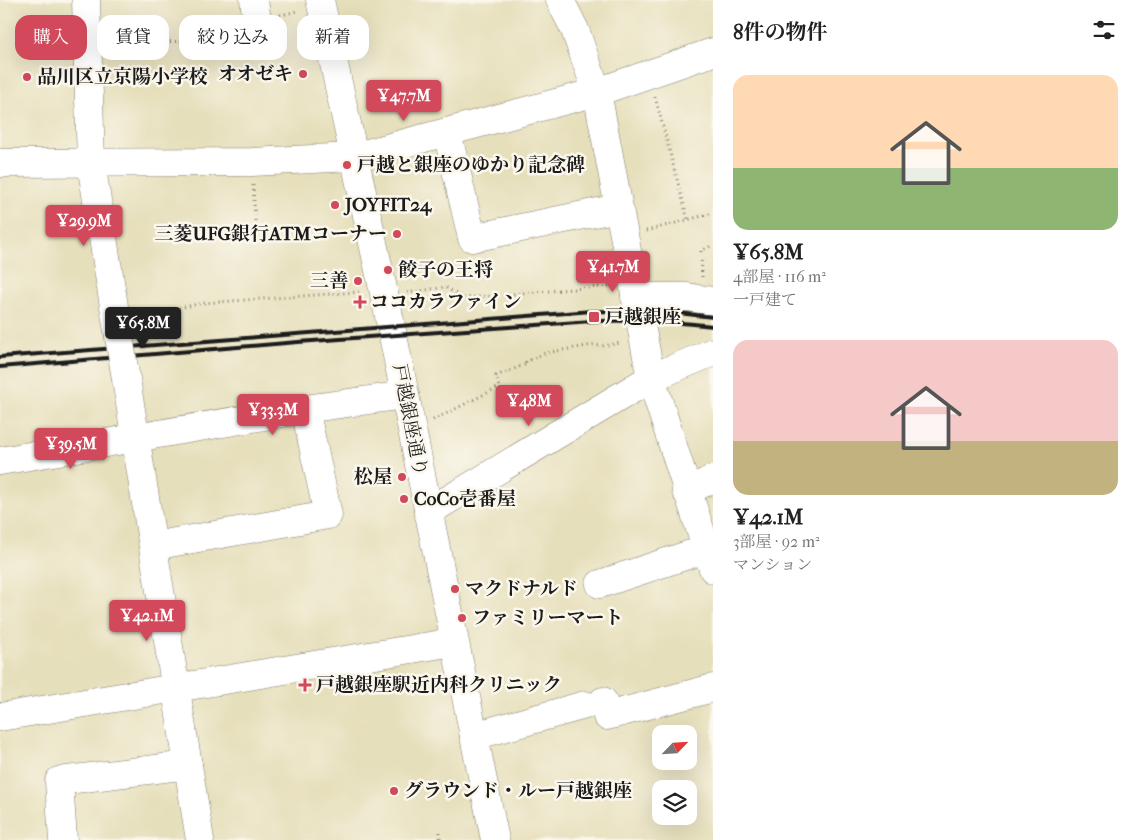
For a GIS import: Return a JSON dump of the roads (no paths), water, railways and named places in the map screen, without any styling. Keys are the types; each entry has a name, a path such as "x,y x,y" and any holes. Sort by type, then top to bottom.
{"street":[{"path":"86,0 91,163 200,840"},
{"path":"560,0 575,30 597,92 651,378 686,491 710,559 600,584"},
{"name":"戸越銀座通り","path":"320,3 384,293 495,840"},
{"path":"0,163 252,162 353,157 597,92 713,52"},
{"path":"447,132 472,238 618,208"},
{"path":"634,291 662,296 708,300"},
{"path":"428,512 651,378 713,352"},
{"path":"0,461 305,409 405,395"},
{"path":"153,546 328,515 305,409"},
{"path":"686,491 713,479"},
{"path":"0,718 176,687 454,642"},
{"path":"474,736 594,703 607,716 713,688"},
{"path":"63,840 59,781 188,765"}],"railway":[{"path":"0,357 592,311 669,312 713,317"},
{"path":"0,367 298,342 592,321 653,321 713,326"}],"place":[{"name":"オオゼキ","path":"303,74"},
{"name":"品川区立京陽小学校","path":"27,77"},
{"name":"戸越と銀座のゆかり記念碑","path":"347,165"},
{"name":"JOYFIT24","path":"335,205"},
{"name":"三菱UFG銀行ATMコーナー","path":"397,234"},
{"name":"餃子の王将","path":"388,270"},
{"name":"三善","path":"358,281"},
{"name":"ココカラファイン","path":"360,302"},
{"name":"戸越銀座","path":"594,317"},
{"name":"松屋","path":"402,477"},
{"name":"CoCo壱番屋","path":"404,499"},
{"name":"マクドナルド","path":"455,589"},
{"name":"ファミリーマート","path":"462,618"},
{"name":"戸越銀座駅近内科クリニック","path":"305,685"},
{"name":"グラウンド・ルー戸越銀座","path":"394,791"}]}
